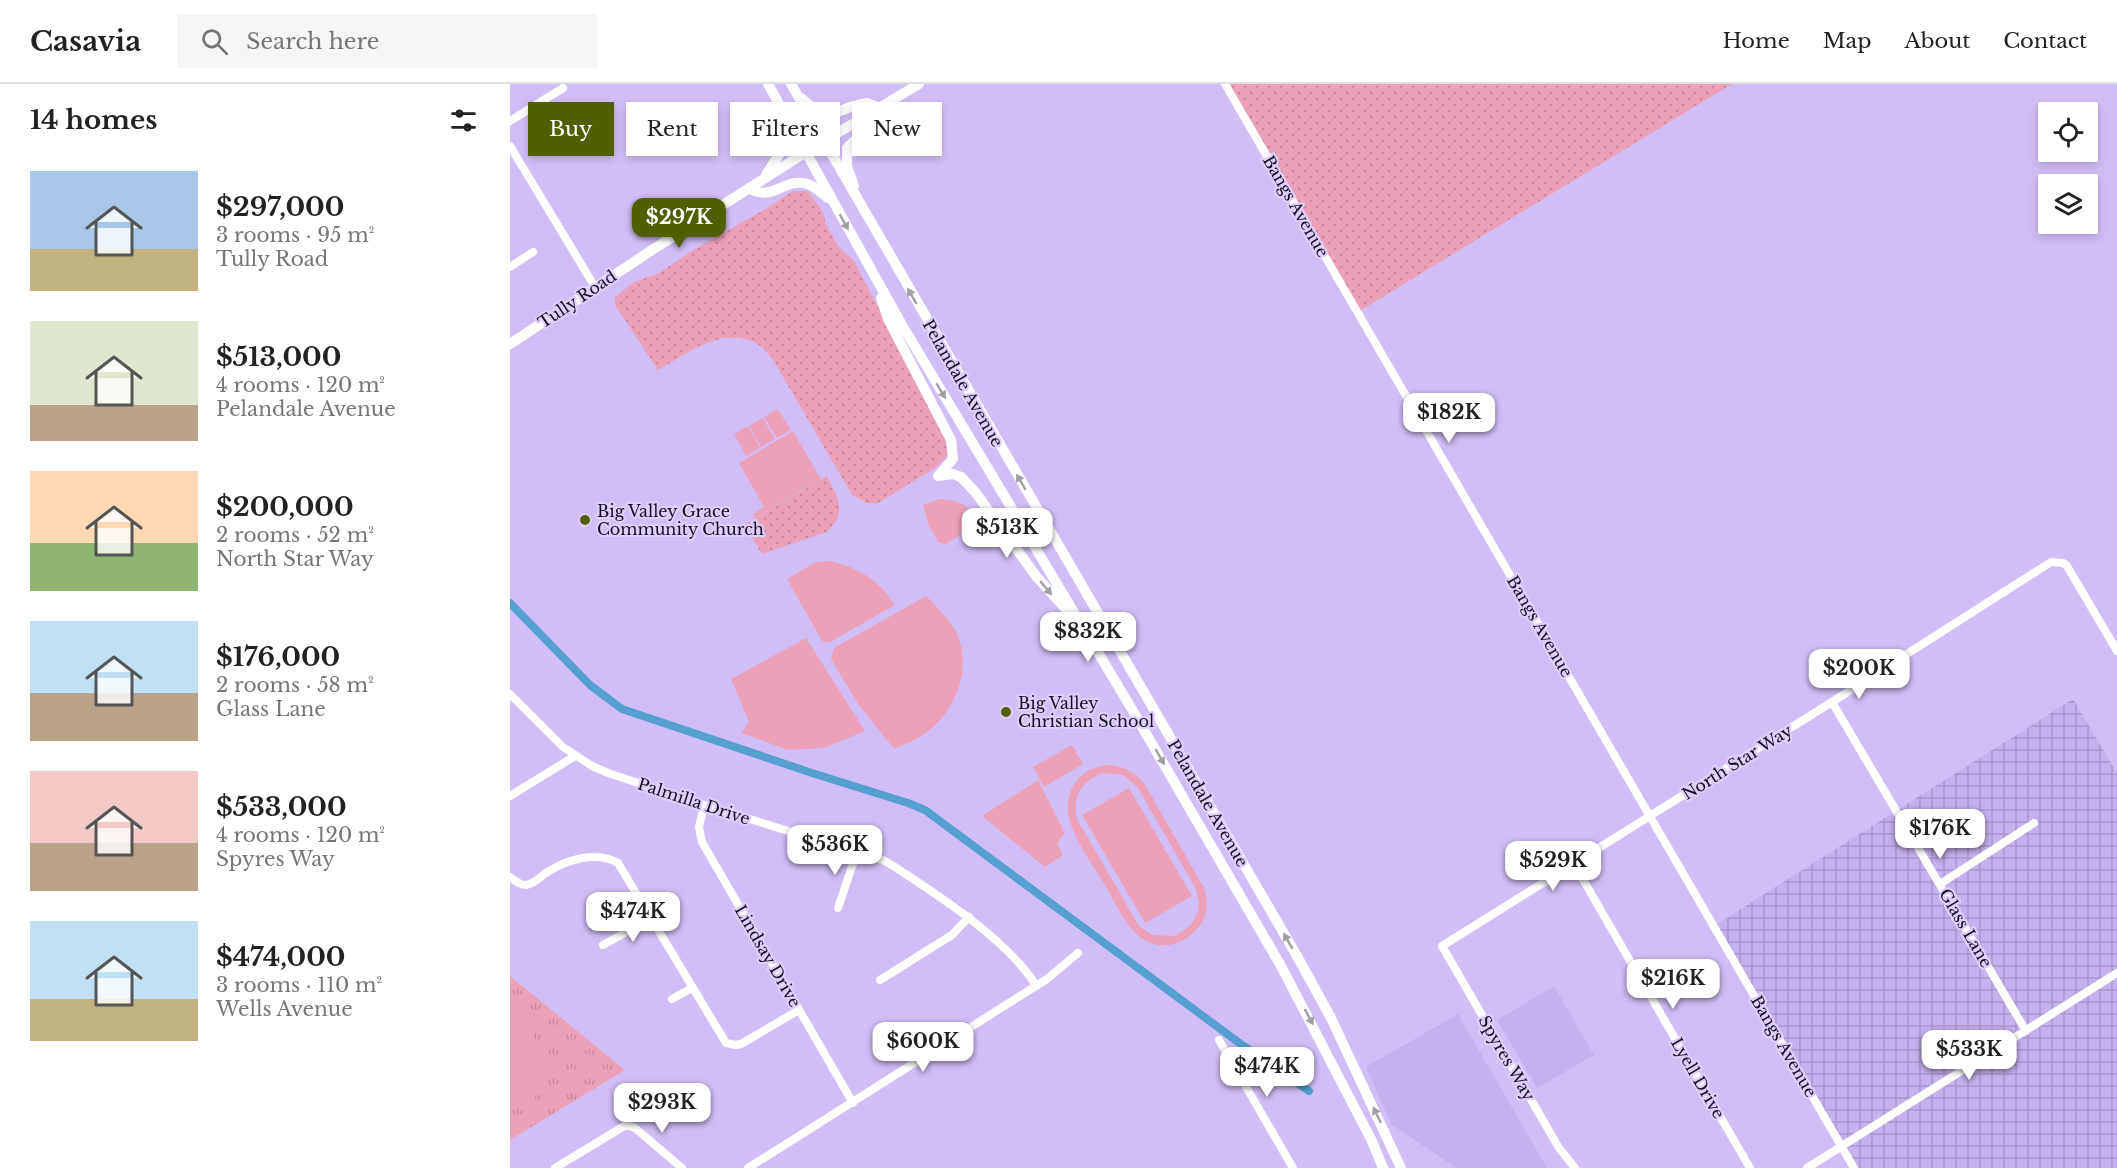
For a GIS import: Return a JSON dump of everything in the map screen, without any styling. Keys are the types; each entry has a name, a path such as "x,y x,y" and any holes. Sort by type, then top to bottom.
{"main road":[{"name":"Pelandale Avenue","path":"768,84 779,102"},
{"name":"Tully Road","path":"890,102 919,84"},
{"name":"Pelandale Avenue","path":"794,88 818,111 836,114 852,108"},
{"name":"Pelandale Avenue","path":"794,88 802,102"},
{"name":"Pelandale Avenue","path":"777,98 775,107 784,136 783,145 766,176 749,188 758,194 764,194 804,183 812,186 833,202"},
{"name":"Pelandale Avenue","path":"852,143 847,148 846,161 854,185 855,197"},
{"name":"Tully Road","path":"510,344 800,156"},
{"name":"Pelandale Avenue","path":"808,156 871,270 1281,966 1372,1141 1383,1168"},
{"name":"Pelandale Avenue","path":"832,156 1297,956 1336,1029 1401,1168"},
{"path":"871,270 888,319 951,440 953,459 938,476 953,474 961,477 1036,576 1082,626"}],"street":[{"name":"Bangs Avenue","path":"1225,84 1854,1168"},
{"path":"510,121 563,88"},
{"path":"510,146 595,287"},
{"path":"510,166 519,161"},
{"path":"510,267 533,252"},
{"name":"North Star Way","path":"1442,946 2051,562 2063,563 2067,566 2117,651"},
{"name":"Palmilla Drive","path":"511,697 550,736 575,756 608,774 883,860 969,917 1020,964 1036,985"},
{"name":"Glass Lane","path":"1832,702 2026,1030"},
{"path":"510,796 575,756"},
{"name":"Lindsay Drive","path":"704,805 699,827 702,842 853,1103"},
{"path":"1940,884 2034,823"},
{"path":"837,908 857,852"},
{"path":"510,877 526,885 555,867 576,860 608,859 614,861 621,867 723,1040 730,1045 741,1044 800,1010"},
{"name":"Lyell Drive","path":"1574,864 1750,1168"},
{"path":"880,980 952,935 969,917"},
{"path":"603,945 651,918"},
{"name":"Spyres Way","path":"1442,946 1559,1148 1575,1168"},
{"path":"748,1168 1058,972 1078,953"},
{"path":"1807,1168 2117,973"},
{"path":"672,999 692,988"},
{"path":"1219,1040 1293,1168"},
{"path":"555,1168 621,1126 627,1125 634,1128 682,1168"}],"shaded area":[{"path":"2073,699 2117,773 2117,1168 1855,1168 1714,926"},
{"path":"1554,986 1594,1055 1537,1088 1497,1020"},
{"path":"1458,1014 1547,1168 1456,1168 1391,1124 1366,1067"}],"green space":[{"path":"1224,84 1732,84 1358,312"},
{"path":"792,191 808,191 823,212 826,224 838,246 854,261 947,439 948,455 935,468 878,503 867,503 852,495 772,358 759,345 741,338 716,340 692,350 658,370 615,305 615,297 634,282 659,273"},
{"path":"778,409 791,430 777,438 764,417"},
{"path":"763,418 775,439 761,447 749,426"},
{"path":"748,426 760,448 746,456 734,434"},
{"path":"793,431 821,479 755,518 752,515 764,507 739,463"},
{"path":"827,476 837,498 839,511 827,532 762,554 744,525"},
{"path":"940,499 962,504 977,519 963,533 946,544 939,543 929,526 923,505"},
{"path":"830,561 850,567 867,576 895,605 830,642 822,641 787,579 816,562"},
{"path":"926,596 948,620 958,636 963,660 960,685 950,707 930,730 894,749 858,704 831,659 834,648"},
{"path":"806,638 865,731 824,748 788,750 741,733 749,722 731,679"},
{"path":"1072,745 1083,764 1044,787 1033,767"},
{"path":"1111,765 1125,769 1143,781 1204,888 1207,905 1203,920 1191,935 1179,942 1166,945 1153,944 1133,930 1074,834 1068,808 1070,795 1076,782 1091,769","holes":["1103,773 1123,775 1138,788 1196,889 1198,911 1191,925 1175,936 1153,935 1139,926 1077,819 1077,796 1089,780"]},
{"path":"1038,780 1065,833 1057,843 1063,855 1045,867 982,816"},
{"path":"1129,788 1192,896 1145,923 1082,815"},
{"path":"510,976 625,1070 510,1140"},
{"path":"510,1009 521,1013 547,1062 530,1111 510,1104"}],"waterway":[{"path":"510,603 590,685 622,709 925,810 1238,1042 1309,1091"}],"place":[{"name":"Big Valley Grace Community Church","path":"585,520"},
{"name":"Big Valley Christian School","path":"1006,712"}]}
